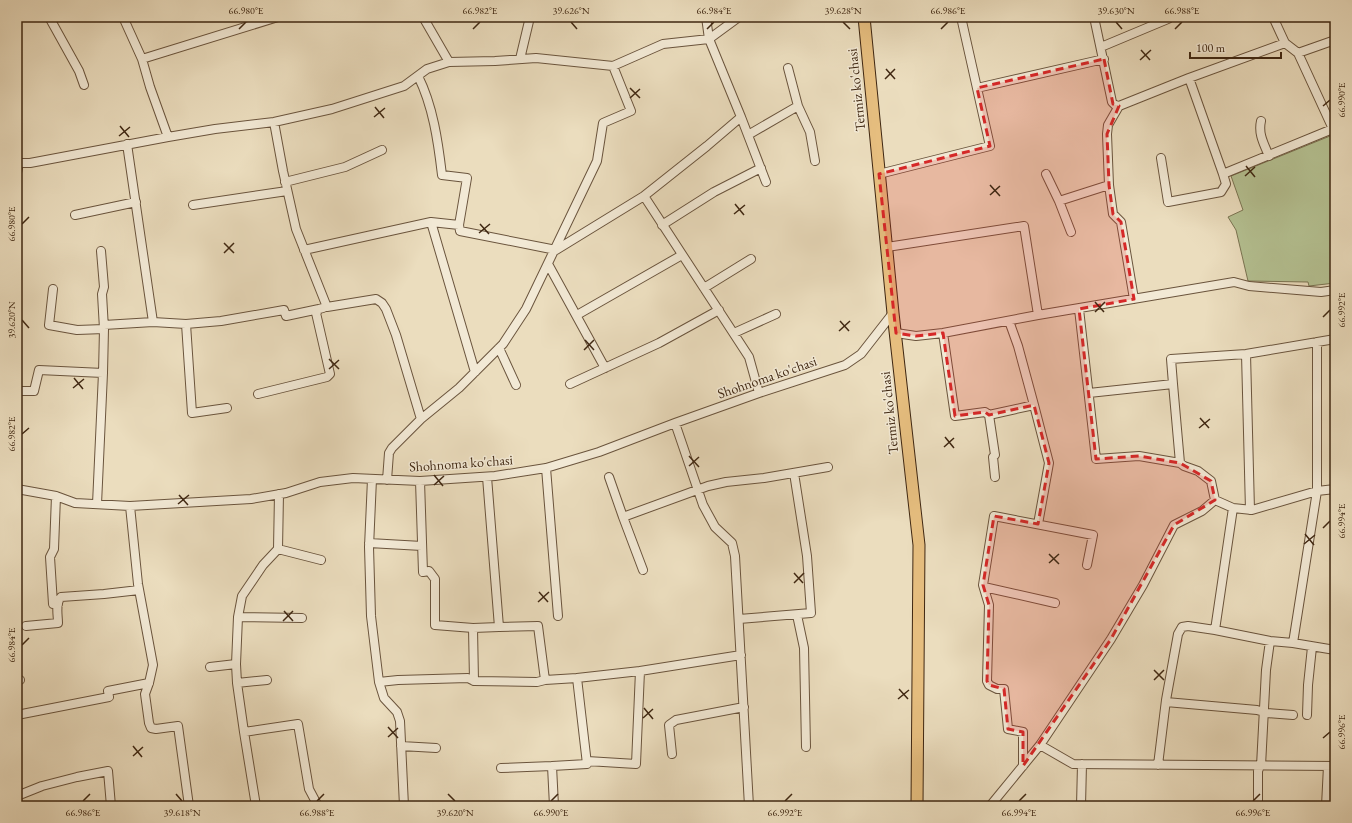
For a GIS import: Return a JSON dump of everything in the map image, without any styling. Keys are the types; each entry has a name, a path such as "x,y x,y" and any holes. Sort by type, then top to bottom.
{"main road":[{"name":"Termiz ko'chasi","path":"864,17 893,312 919,545 917,806"}],"street":[{"path":"49,17 80,71 84,85"},
{"path":"123,17 142,60 168,137"},
{"path":"142,60 278,17"},
{"path":"423,17 449,62"},
{"path":"520,59 530,17"},
{"path":"706,17 709,39 766,182"},
{"path":"17,173 18,162 30,163 215,129 274,122 332,109 404,86 427,69 449,62 536,58 613,66 663,44 709,39 739,17"},
{"path":"879,174 990,146 961,17"},
{"path":"1094,17 1112,102 1119,106"},
{"path":"1101,47 1168,19 1167,17"},
{"path":"1223,174 1334,129 1298,53 1285,43 1273,17"},
{"path":"1298,53 1335,40"},
{"path":"1134,299 1121,222 1113,214 1109,185 1108,125 1119,106 1189,78 1285,43"},
{"path":"978,88 1104,59"},
{"path":"387,480 389,453 421,419 459,388 499,348 526,309 556,250 597,161 603,122 631,112 613,66"},
{"path":"788,68 798,106 810,132 815,161"},
{"path":"418,76 426,94 439,148 442,175 467,178 459,225 460,231 556,250 644,196 741,117"},
{"path":"1161,158 1168,202 1221,192 1226,184 1189,78"},
{"path":"748,135 798,106"},
{"path":"1260,121 1259,128 1262,140 1269,156"},
{"path":"274,122 296,230 327,307"},
{"path":"127,144 154,322"},
{"path":"194,206 286,186 345,167 382,150"},
{"path":"662,225 714,192 761,168"},
{"path":"1046,174 1059,200 1071,232"},
{"path":"1059,200 1109,185"},
{"path":"644,196 750,357 758,393"},
{"path":"75,215 136,202"},
{"path":"304,250 432,222 459,225"},
{"path":"432,222 475,372"},
{"path":"887,247 1024,226 1038,315"},
{"path":"97,504 104,327 102,294 104,287 101,251"},
{"path":"577,315 682,255"},
{"path":"704,288 751,259"},
{"path":"548,264 606,368"},
{"path":"896,333 916,336 943,334 1038,315 1234,282 1249,286 1321,292 1335,290"},
{"path":"53,289 49,325 77,330 154,322 186,324 221,321 284,310 286,316 327,307 376,299 382,302 386,309 396,334 421,419"},
{"path":"258,394 327,378 329,376 330,374 316,313 319,309"},
{"path":"1079,309 1096,459 1139,456 1180,463 1198,471 1211,481 1215,500"},
{"path":"570,384 659,343 719,310"},
{"name":"Shohnoma ko'chasi","path":"17,489 56,496 75,503 130,506 251,499 279,494 320,482 353,478 420,481 487,477 546,468 599,452 758,393 845,365 862,354 893,312"},
{"path":"734,333 776,314"},
{"path":"1009,321 1018,346 1049,463 1038,524"},
{"path":"186,324 192,413 227,408"},
{"path":"943,334 955,416 985,412 989,415 1034,405"},
{"path":"1180,463 1172,359 1246,354 1335,339"},
{"path":"1293,643 1317,491 1317,342"},
{"path":"499,348 516,385"},
{"path":"1246,354 1250,510"},
{"path":"17,391 34,391 39,370 103,372"},
{"path":"1089,393 1173,384"},
{"path":"989,415 995,455 993,457 995,477"},
{"path":"675,423 702,505 715,527 732,543 735,556 749,806"},
{"path":"546,468 558,616"},
{"path":"623,517 697,490 726,482 828,468"},
{"path":"739,619 811,613 812,610 807,556 794,473"},
{"path":"487,477 499,626"},
{"path":"609,477 643,570"},
{"path":"372,479 369,543 371,616 379,682 384,698 397,712 400,721 404,806"},
{"path":"420,481 423,572 430,571 435,579 435,625 473,628 538,626 544,680"},
{"path":"1215,500 1233,508 1250,510 1317,491 1335,489"},
{"path":"256,806 237,683 236,664 238,617 242,596 263,565 278,549 279,494"},
{"path":"56,496 54,549 50,557 53,604 58,604"},
{"path":"990,806 1040,745 1111,639 1143,585 1174,525 1202,511 1215,500"},
{"path":"130,506 139,590 153,665 145,694 151,728 156,729 178,726 189,806"},
{"path":"1215,630 1233,508"},
{"path":"1023,766 1023,732 1008,729 1004,689 997,689 989,685 987,680 989,605 983,585 994,516 1093,535 1087,565"},
{"path":"369,543 422,546"},
{"path":"278,549 321,560"},
{"path":"984,587 1055,603"},
{"path":"26,626 58,623 58,600 61,597 139,590"},
{"path":"796,614 804,648 806,747"},
{"path":"238,617 302,618"},
{"path":"1158,765 1166,702 1178,634 1182,627 1188,626 1215,630 1270,641 1335,650"},
{"path":"473,628 474,681"},
{"path":"1258,806 1258,772 1261,766 1266,670 1270,641"},
{"path":"1306,715 1312,647"},
{"path":"379,682 468,678 474,681 537,682 544,680 640,671 741,655"},
{"path":"210,667 236,664"},
{"path":"587,761 636,764 640,671"},
{"path":"577,678 587,761"},
{"path":"237,683 267,680"},
{"path":"17,715 109,697 108,691 149,683"},
{"path":"1166,702 1256,710 1293,715"},
{"path":"672,754 669,725 672,722 744,707"},
{"path":"244,732 298,724 309,789 318,806"},
{"path":"1040,745 1073,764 1331,766 1326,806"},
{"path":"401,746 436,748"},
{"path":"501,768 587,764 587,761"},
{"path":"1081,806 1082,764"},
{"path":"552,766 554,806"},
{"path":"17,796 42,786 108,771 111,806"}],"highlighted area":[{"path":"1104,59 1113,104 1119,106 1107,134 1109,185 1113,214 1121,222 1134,299 1079,309 1096,459 1139,456 1180,463 1211,481 1215,500 1174,525 1111,639 1023,766 1023,732 1008,729 1004,689 989,685 987,681 989,605 983,585 994,516 1038,524 1049,463 1034,405 989,415 985,412 955,416 943,333 916,336 896,333 879,174 990,146 977,88"}],"green space":[{"path":"1335,134 1335,283 1309,286 1308,282 1248,281 1236,230 1228,217 1243,210 1231,176"}]}
